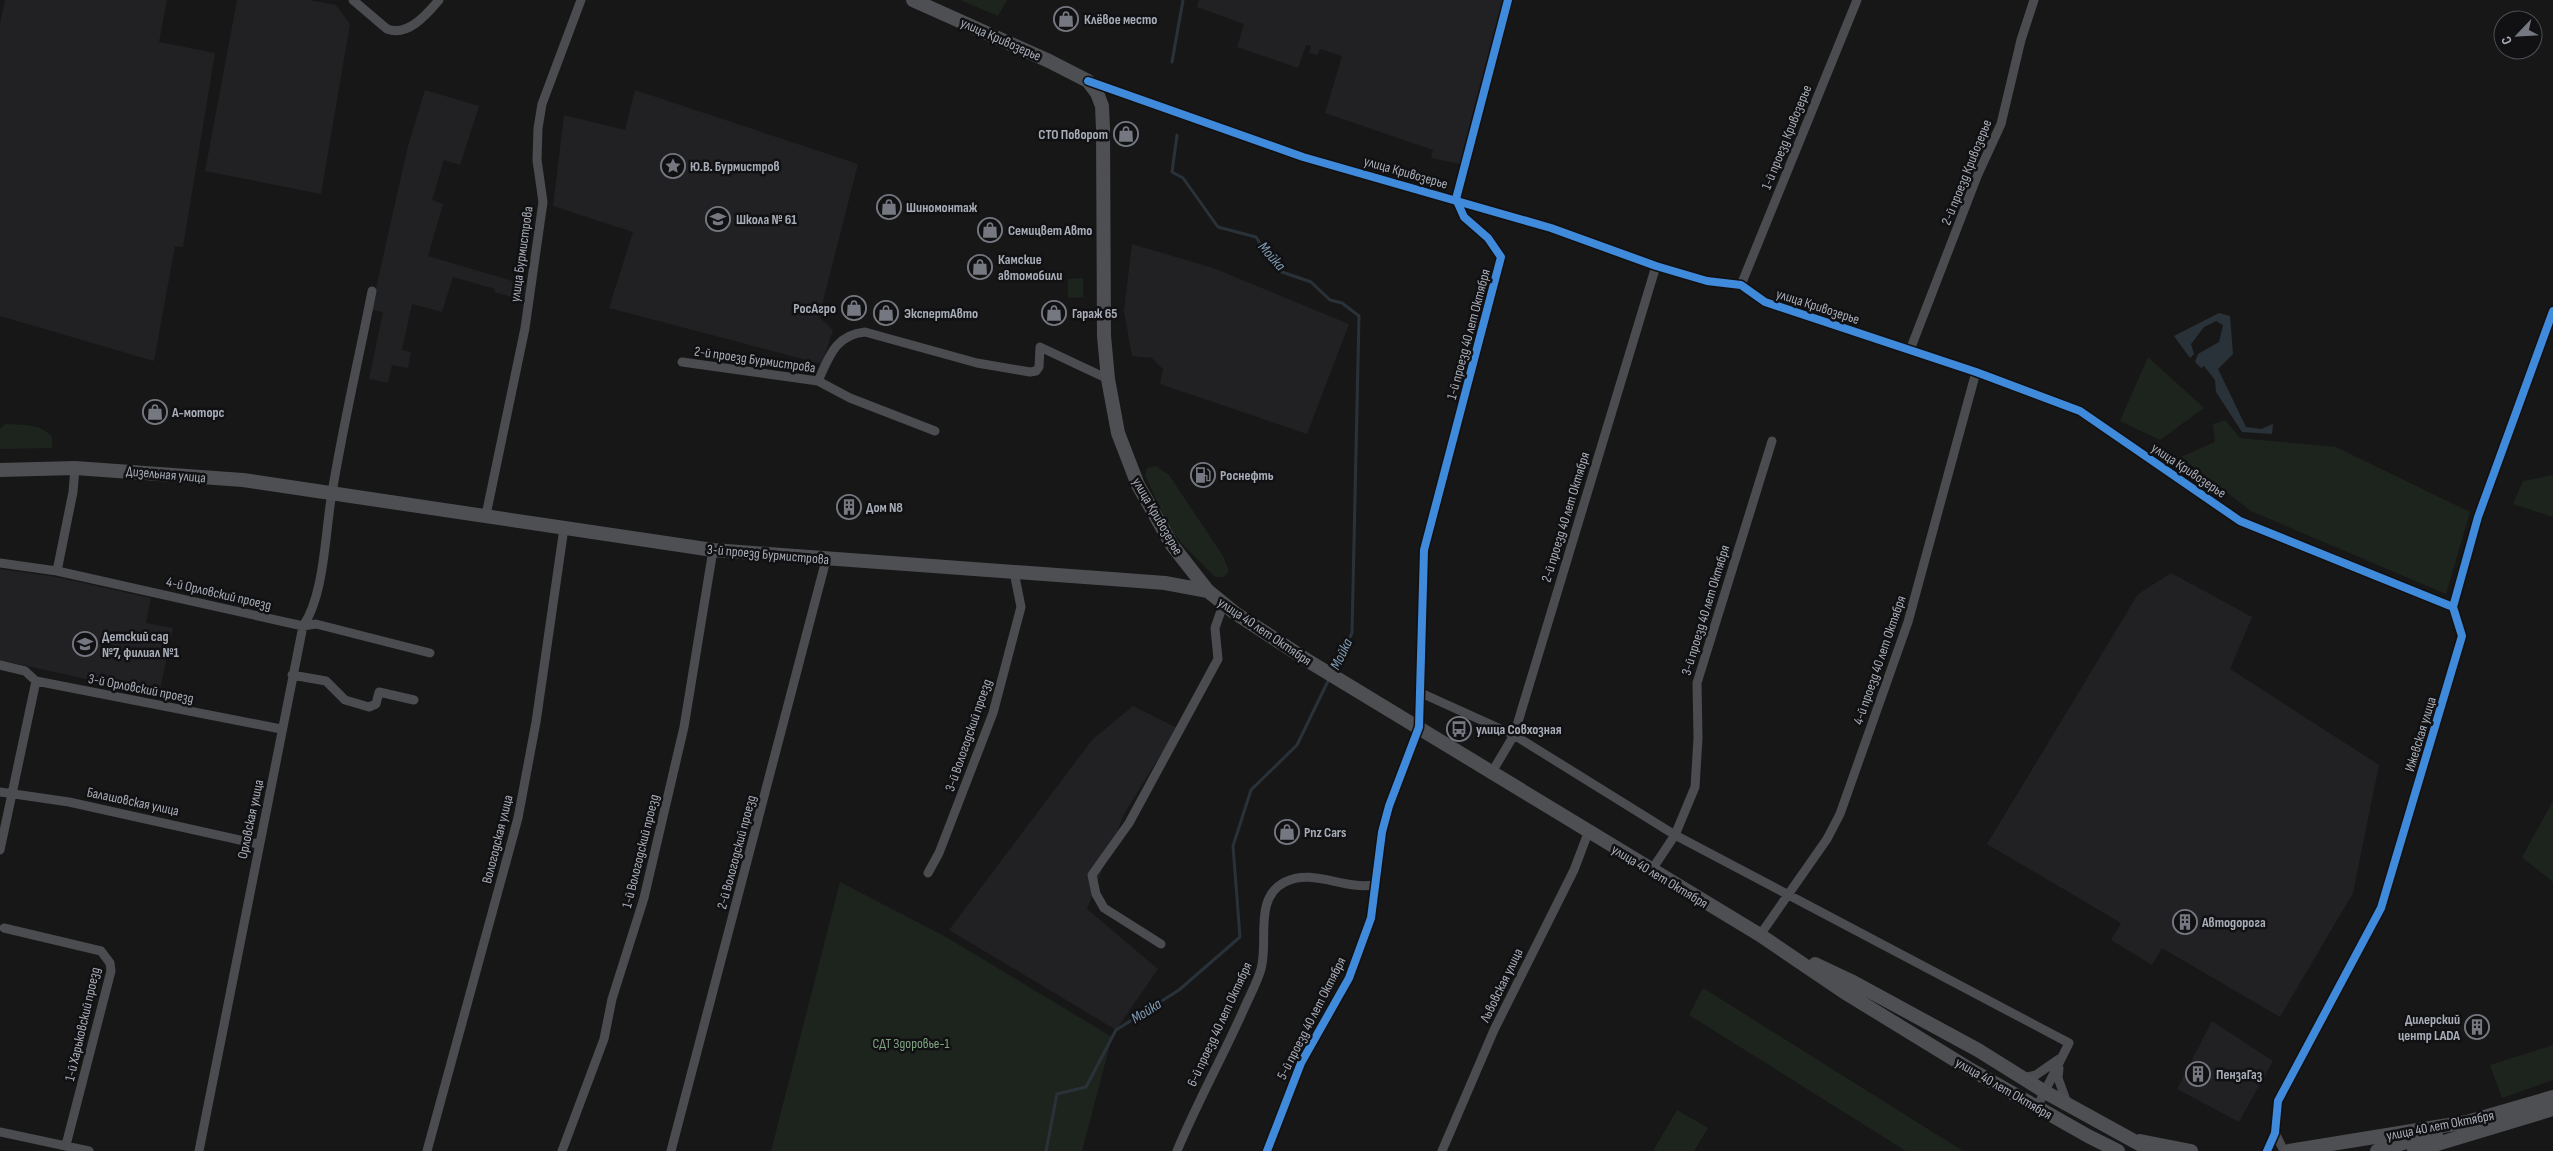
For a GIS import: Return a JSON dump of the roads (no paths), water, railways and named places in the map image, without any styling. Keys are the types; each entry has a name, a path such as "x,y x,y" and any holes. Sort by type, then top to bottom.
{"main road":[{"name":"улица Кривозерье","path":"913,0 1049,60 1088,81 1097,93 1102,114 1104,336 1108,379 1118,434 1138,485 1172,545 1208,591"},
{"name":"Дизельная улица","path":"0,470 75,468 243,480 331,494"},
{"name":"3-й проезд Бурмистрова","path":"331,494 486,515 713,550 826,560 1165,583 1208,591"},
{"name":"улица 40 лет Октября","path":"1208,591 1223,605 1310,662 1492,772 1588,833 1760,935 1844,992 2036,1107 2118,1151"},
{"name":"улица 40 лет Октября","path":"1785,951 1851,981 1978,1050 2045,1092 2152,1151"},
{"name":"улица 40 лет Октября","path":"2289,1151 2467,1122 2553,1097"},
{"name":"улица 40 лет Октября","path":"2414,1151 2553,1109"},
{"path":"2377,1151 2467,1122"},
{"path":"2129,1138 2191,1151"}],"street":[{"path":"353,0 388,30 400,32 416,23 439,0"},
{"name":"улица Бурмистрова","path":"486,515 525,328 543,202 537,160 538,128 542,104 581,0"},
{"path":"1456,199 1508,0"},
{"name":"1-й проезд Кривозерье","path":"1741,285 1856,0"},
{"name":"2-й проезд Кривозерье","path":"1910,350 1978,174 2001,124 2021,40 2034,0"},
{"name":"улица Кривозерье","path":"1088,81 1303,157 1456,199 1551,228 1656,266 1707,281 1741,285 1765,302 1976,372 2080,411 2240,521 2453,607"},
{"name":"1-й проезд 40 лет Октября","path":"1421,693 1424,550 1501,257 1488,238 1464,217 1456,199"},
{"name":"2-й проезд 40 лет Октября","path":"1492,772 1514,735 1656,266"},
{"path":"331,494 372,291"},
{"path":"2453,607 2478,517 2553,311"},
{"path":"818,381 836,344 850,335 865,332 978,363 1030,372 1036,371 1039,367 1040,347 1108,379"},
{"name":"2-й проезд Бурмистрова","path":"682,362 818,381 850,398 935,431"},
{"name":"4-й проезд 40 лет Октября","path":"1760,935 1827,839 1840,814 1908,622 1976,372"},
{"name":"3-й проезд 40 лет Октября","path":"1651,871 1675,835 1695,787 1698,738 1697,683 1772,441"},
{"path":"57,571 73,492 75,468"},
{"name":"Орловская улица","path":"199,1151 292,675 303,626 311,614 322,562 331,494"},
{"name":"Вологодская улица","path":"427,1151 518,818 536,722 564,528"},
{"name":"1-й Вологодский проезд","path":"562,1151 604,1039 612,999 644,898 684,727 713,550"},
{"name":"2-й Вологодский проезд","path":"671,1151 826,560"},
{"name":"4-й Орловский проезд","path":"0,563 57,571 303,626 316,624 430,652"},
{"name":"3-й Вологодский проезд","path":"928,873 939,854 993,713 1021,607 1014,572"},
{"path":"1161,944 1104,908 1096,894 1092,875 1129,823 1218,659 1215,628 1223,605"},
{"name":"Ижевская улица","path":"2267,1151 2275,1133 2278,1102 2381,908 2462,636 2453,607"},
{"name":"3-й Орловский проезд","path":"0,665 25,671 36,681 281,729"},
{"path":"292,675 326,681 345,700 369,707 376,704 379,692 414,700"},
{"path":"0,850 36,681"},
{"path":"1421,693 1514,735 1675,835 2069,1043 2036,1107"},
{"name":"5-й проезд 40 лет Октября","path":"1267,1151 1301,1063 1352,971 1371,918 1374,885 1389,806 1418,727 1421,693"},
{"name":"Балашовская улица","path":"0,792 69,802 258,844"},
{"name":"Львовская улица","path":"1442,1151 1494,1030 1574,870 1588,833"},
{"name":"6-й проезд 40 лет Октября","path":"1177,1151 1261,969 1266,908 1272,893 1285,882 1301,878 1321,878 1351,886 1374,885"},
{"name":"1-й Харьковский проезд","path":"4,928 101,951 110,963 111,971 66,1145"},
{"path":"2023,1078 2044,1071 2061,1058"},
{"path":"2061,1058 2058,1078 2068,1105"},
{"path":"0,1132 88,1151"},
{"path":"2275,1133 2284,1151"}],"waterway":[{"name":"Мойка","path":"1172,62 1183,0"},
{"name":"Мойка","path":"1177,135 1172,172 1183,178 1218,227 1256,237 1269,258 1282,272 1311,282 1330,300 1342,303 1359,316 1352,633 1333,671"},
{"name":"Мойка","path":"1046,1151 1057,1094 1086,1087 1116,1030 1179,990 1240,937 1233,846 1251,790 1297,745 1329,679"}],"place":[{"name":"Клёвое место","path":"1066,19"},
{"name":"СТО Поворот","path":"1126,134"},
{"name":"Ю.В. Бурмистров","path":"673,166"},
{"name":"Шиномонтаж","path":"889,207"},
{"name":"Школа № 61","path":"718,219"},
{"name":"Семицвет Авто","path":"990,230"},
{"name":"Камские автомобили","path":"980,267"},
{"name":"РосАгро","path":"854,308"},
{"name":"ЭкспертАвто","path":"886,313"},
{"name":"Гараж 65","path":"1054,313"},
{"name":"А-моторс","path":"155,412"},
{"name":"Роснефть","path":"1203,475"},
{"name":"Дом N8","path":"849,507"},
{"name":"Детский сад №7, филиал №1","path":"85,644"},
{"name":"улица Совхозная","path":"1459,729"},
{"name":"Pnz Cars","path":"1287,832"},
{"name":"Автодорога","path":"2185,922"},
{"name":"Дилерский центр LADA","path":"2477,1027"},
{"name":"ПензаГаз","path":"2198,1074"}],"park label":[{"name":"СДТ Здоровье-1","path":"911,1043"}]}
